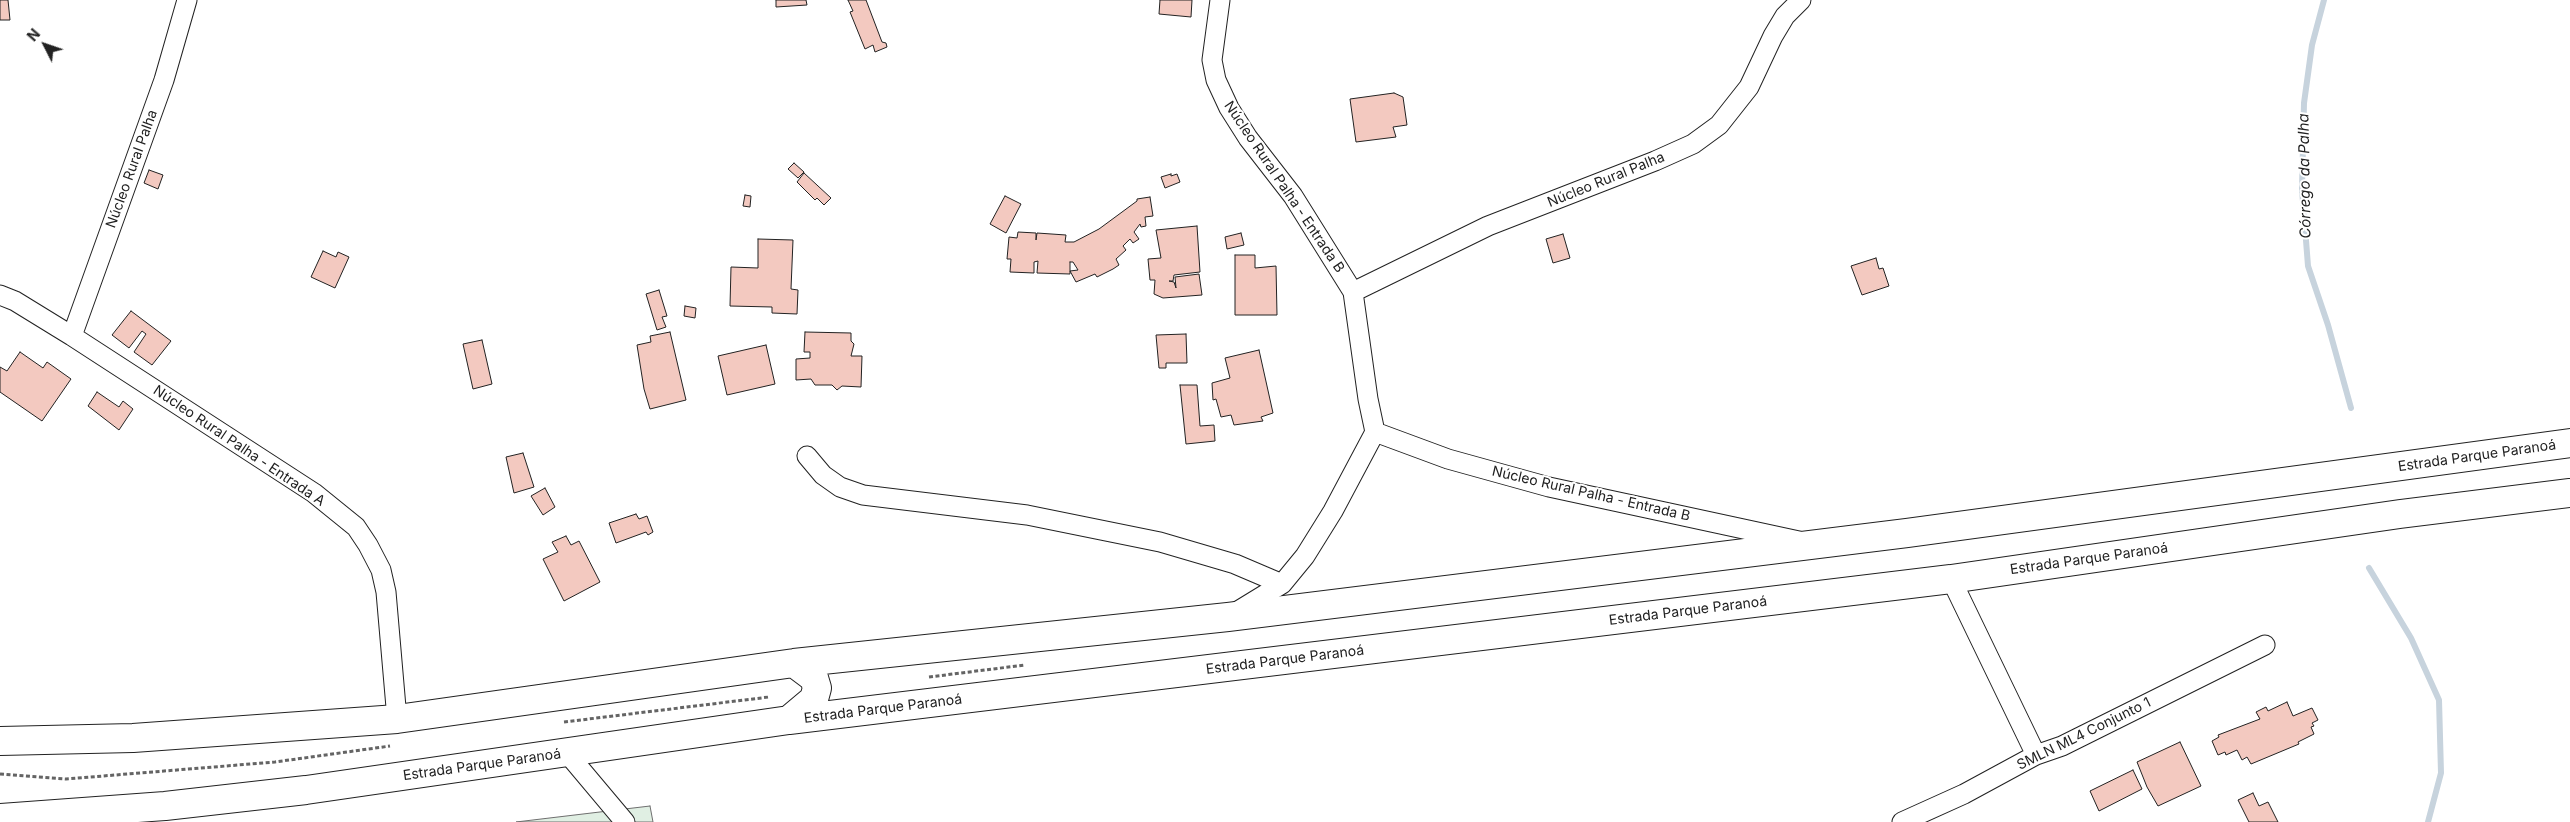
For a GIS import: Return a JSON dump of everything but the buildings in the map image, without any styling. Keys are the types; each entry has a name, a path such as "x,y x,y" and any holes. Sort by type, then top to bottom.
{"main road":[{"name":"Estrada Parque Paranoá","path":"0,741 133,738 397,720 794,663 1228,617 1810,543 1907,533 2570,444"},
{"name":"Estrada Parque Paranoá","path":"0,818 165,806 306,790 789,720 1951,579 2400,514 2570,493"},
{"path":"789,720 814,699 818,688 814,678 794,663"}],"street":[{"name":"Núcleo Rural Palha","path":"72,336 164,80 187,0"},
{"name":"Núcleo Rural Palha - Entrada B","path":"1220,0 1212,60 1216,80 1228,108 1248,138 1293,196 1353,292 1368,399 1375,432 1448,459 1549,487 1810,543"},
{"name":"Núcleo Rural Palha","path":"1353,292 1488,226 1655,161 1693,144 1719,125 1749,86 1773,36 1785,16 1801,0"},
{"name":"Núcleo Rural Palha - Entrada A","path":"0,295 15,301 72,336 314,492 356,527 381,570 386,592 397,720"},
{"path":"1228,617 1282,584 1305,556 1324,526 1375,432"},
{"path":"807,456 823,475 840,487 863,494 1027,515 1160,542 1235,564 1282,584"},
{"path":"1951,579 2036,755"},
{"name":"SMLN ML4 Conjunto 1","path":"1902,822 1964,794 2036,755 2062,746 2265,645"},
{"path":"567,753 625,822"}],"green space":[{"path":"650,806 653,822 516,822"}],"waterway":[{"name":"Córrego da Palha","path":"2324,0 2312,45 2304,103 2302,189 2308,266 2328,325 2351,408"},
{"path":"2369,568 2411,638 2439,700 2441,773 2428,822"}]}
